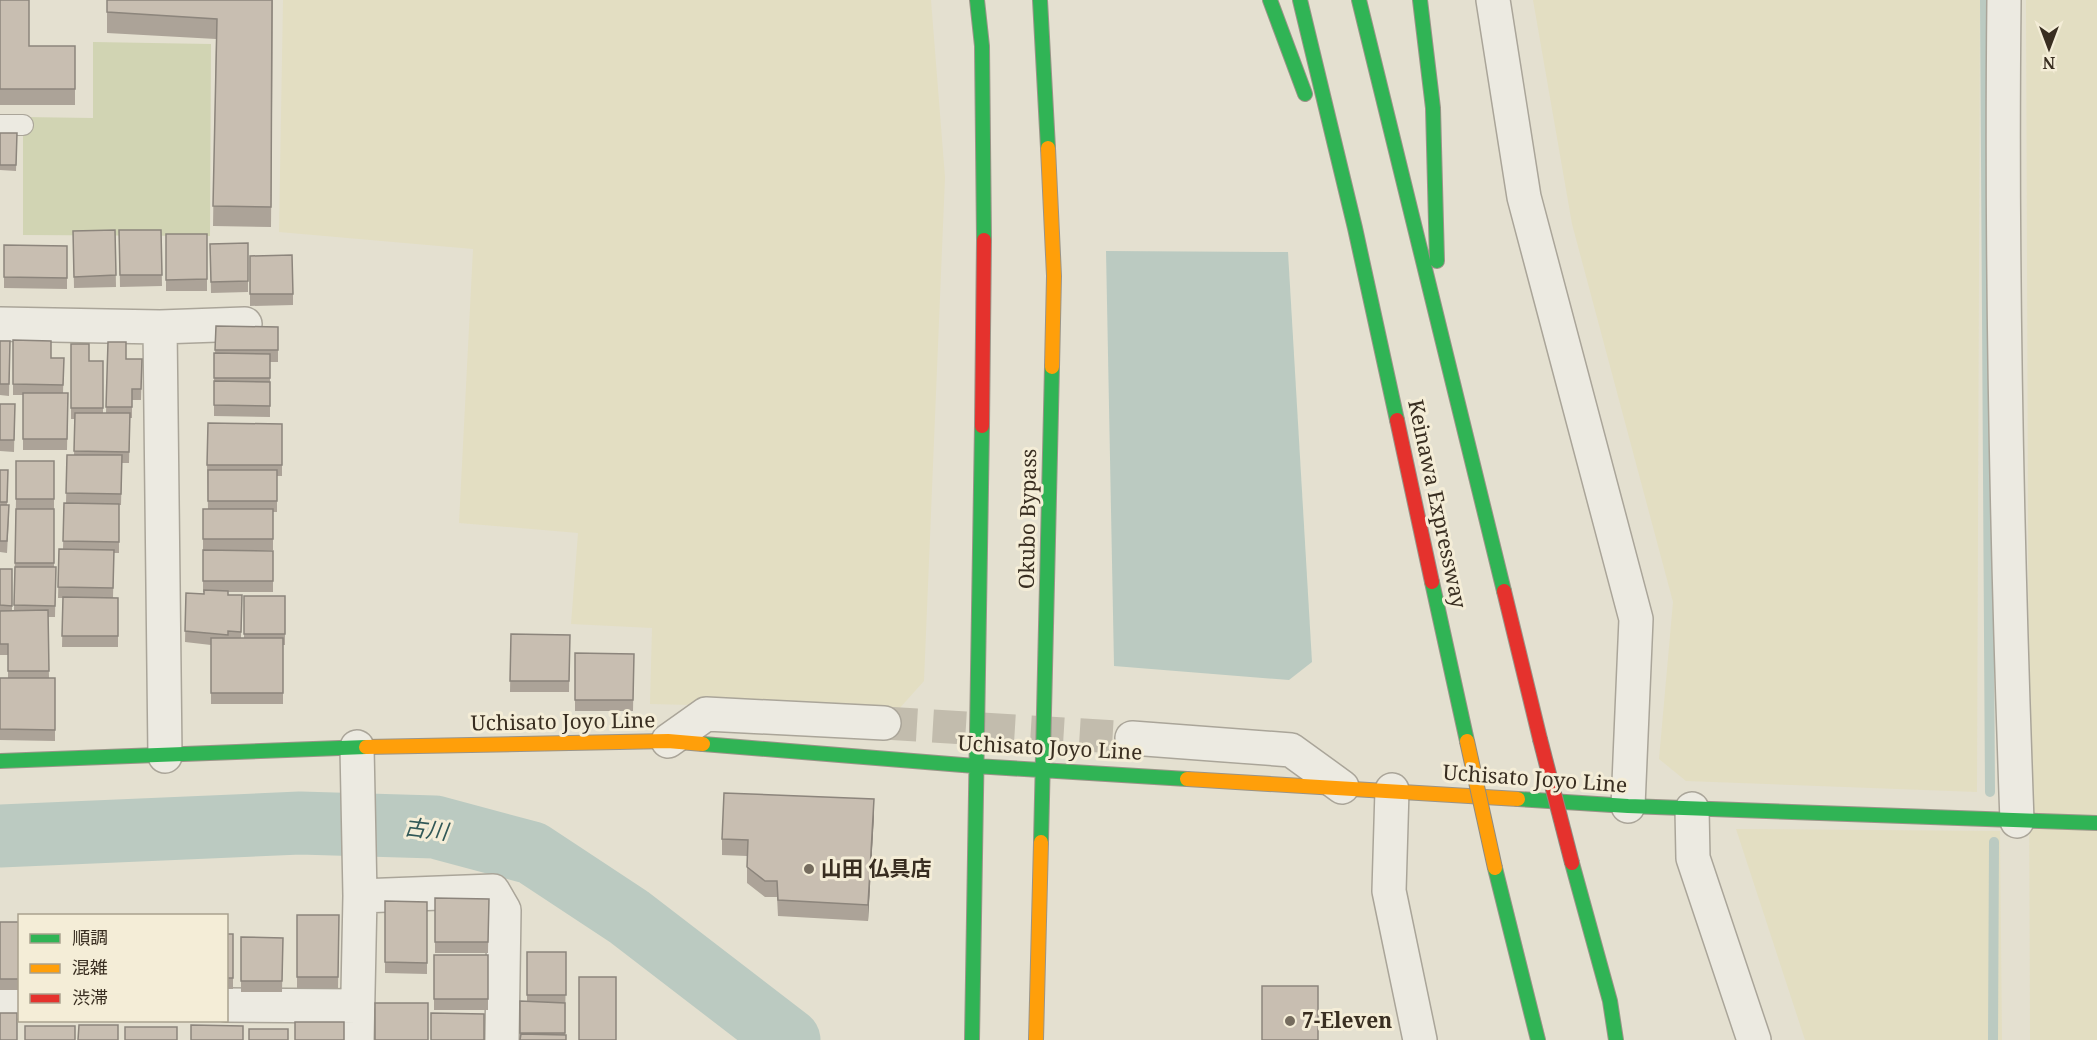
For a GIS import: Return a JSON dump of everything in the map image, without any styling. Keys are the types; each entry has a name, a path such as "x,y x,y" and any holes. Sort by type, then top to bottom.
{"main road":[{"path":"972,1040 984,269 982,46 977,0"},
{"name":"Okubo Bypass","path":"1036,1040 1054,276 1040,0"},
{"path":"1270,0 1355,228"},
{"name":"Keinawa Expressway","path":"1300,0 1355,228 1495,868 1537,1040"},
{"name":"Keinawa Expressway","path":"1359,0 1540,739 1610,1001"},
{"path":"1420,0 1433,108 1438,326"},
{"name":"Uchisato Joyo Line","path":"0,761 165,756 357,755 668,741 975,766 1043,768 1628,806 2097,823"},
{"path":"1610,1001 1616,1040"},
{"path":"1610,1001 1625,1040"}],"street":[{"path":"1493,0 1524,196 1636,619 1628,806"},
{"path":"2004,0 2002,186 2007,543 2017,821"},
{"path":"0,324 160,327 245,324"},
{"path":"160,327 165,756"},
{"path":"668,741 706,714 884,723"},
{"path":"1132,738 1291,750 1342,787"},
{"path":"357,755 360,886 357,1040"},
{"path":"1392,790 1389,891 1420,1040"},
{"path":"1692,809 1693,858 1754,1040"},
{"path":"360,886 494,891 504,910 502,1040"},
{"path":"0,1002 18,1002"},
{"path":"228,1005 358,1006"}],"lane":[{"path":"0,125 23,125"}],"shaded area":[{"path":"283,0 931,0 945,177 924,681 898,710 650,704 652,628 571,624 578,533 459,523 473,249 279,232"},
{"path":"1533,0 1980,0 1977,792 1686,781 1659,759 1673,602 1572,224"},
{"path":"2026,0 2097,0 2097,1040 2030,1040"},
{"path":"1106,251 1288,252 1312,662 1289,680 1114,666"},
{"path":"1736,829 2000,831 2002,1040 1805,1040"}],"green space":[{"path":"93,42 211,44 210,236 23,235 23,117 93,118"}],"building":[{"path":"0,0 29,0 29,46 75,46 75,89 0,89"},
{"path":"107,0 272,0 271,207 213,206 217,19 107,12"},
{"path":"0,133 17,133 16,165 0,165"},
{"path":"115,230 116,275 74,277 73,231"},
{"path":"119,230 161,230 162,275 120,275"},
{"path":"166,234 207,234 207,279 166,280"},
{"path":"248,243 248,281 211,282 210,244"},
{"path":"4,245 67,246 67,278 4,277"},
{"path":"292,255 293,294 250,294 250,256"},
{"path":"216,326 278,327 278,350 215,350"},
{"path":"13,340 51,341 51,358 64,358 63,385 13,384"},
{"path":"0,341 10,341 9,384 0,384"},
{"path":"108,342 126,342 126,359 142,359 141,389 132,389 132,407 106,407"},
{"path":"71,344 89,344 89,361 103,361 103,408 71,408"},
{"path":"214,353 270,354 270,378 214,378"},
{"path":"214,381 270,382 270,406 214,405"},
{"path":"23,393 68,393 67,439 23,439"},
{"path":"0,404 15,404 14,440 0,440"},
{"path":"75,413 130,413 129,452 74,451"},
{"path":"208,423 282,424 282,465 207,465"},
{"path":"67,455 122,455 121,494 66,493"},
{"path":"16,461 54,461 54,499 16,499"},
{"path":"0,470 8,470 7,502 0,502"},
{"path":"208,470 277,470 277,501 208,501"},
{"path":"64,503 119,504 119,542 63,541"},
{"path":"0,505 9,505 7,541 0,541"},
{"path":"16,509 54,509 54,563 15,563"},
{"path":"203,509 273,509 273,539 203,539"},
{"path":"59,549 114,550 113,588 58,587"},
{"path":"203,550 273,551 273,581 203,581"},
{"path":"15,567 56,567 55,606 14,605"},
{"path":"0,569 12,569 12,606 0,605"},
{"path":"204,590 228,591 228,595 242,595 241,632 228,631 228,635 185,631 186,593 204,594"},
{"path":"244,596 285,596 285,634 244,634"},
{"path":"63,597 118,598 118,636 62,636"},
{"path":"48,610 49,671 8,671 8,644 0,644 0,611"},
{"path":"511,634 570,635 569,681 510,681"},
{"path":"211,638 283,638 283,693 211,693"},
{"path":"575,653 634,654 633,700 575,700"},
{"path":"0,678 55,678 55,730 0,729"},
{"name":"山田 仏具店","path":"724,793 874,799 868,905 778,900 777,881 765,881 747,867 748,840 722,839"},
{"path":"435,898 489,899 488,942 435,942"},
{"path":"385,901 427,902 427,963 385,962"},
{"path":"297,915 339,915 338,977 297,977"},
{"path":"0,922 18,922 18,979 0,979"},
{"path":"228,934 233,934 233,978 228,978"},
{"path":"241,937 283,938 282,981 241,981"},
{"path":"527,952 566,952 566,995 527,995"},
{"path":"434,955 488,955 488,999 434,999"},
{"path":"579,977 616,977 616,1040 579,1040"},
{"name":"7-Eleven","path":"1262,986 1318,986 1318,1040 1262,1040"},
{"path":"520,1001 565,1003 565,1033 520,1033"},
{"path":"375,1003 428,1003 428,1040 375,1040"},
{"path":"0,1013 17,1013 17,1040 0,1040"},
{"path":"431,1013 484,1014 484,1040 431,1040"},
{"path":"295,1022 344,1022 344,1040 295,1040"},
{"path":"79,1025 118,1025 118,1040 78,1040"},
{"path":"191,1025 243,1026 243,1040 191,1040"},
{"path":"25,1026 75,1026 75,1040 25,1040"},
{"path":"125,1027 177,1027 177,1040 125,1040"},
{"path":"249,1029 288,1029 288,1040 249,1040"},
{"path":"521,1034 566,1035 566,1040 520,1040"}],"waterway":[{"path":"1985,0 1990,792"},
{"name":"古川","path":"0,836 300,823 435,827 532,853 629,917 789,1040"},
{"path":"1993,1040 1994,842"}],"tunnel":[{"path":"884,723 1132,738"}],"traffic: fast":[{"path":"977,0 982,46 984,240"},
{"path":"1040,0 1048,148"},
{"path":"1270,0 1305,94"},
{"path":"1300,0 1355,228 1397,420"},
{"path":"1359,0 1504,591"},
{"path":"1420,0 1433,108 1437,261"},
{"path":"1041,842 1052,367"},
{"path":"972,1040 982,426"},
{"path":"1432,582 1467,741"},
{"path":"703,744 975,766 1187,779"},
{"path":"0,761 366,747"},
{"path":"1518,799 1628,806 2097,823"},
{"path":"1572,863 1610,1001 1616,1040"},
{"path":"1495,868 1538,1040"}],"traffic: slow":[{"path":"1048,148 1054,276 1052,367"},
{"path":"366,747 668,741 703,744"},
{"path":"1467,741 1495,868"},
{"path":"1187,779 1518,799"},
{"path":"1036,1040 1041,842"}],"traffic: jam":[{"path":"982,426 984,240"},
{"path":"1397,420 1432,582"},
{"path":"1504,591 1540,739"},
{"path":"1540,739 1572,863"}],"place":[{"name":"山田 仏具店","path":"809,869"},
{"name":"7-Eleven","path":"1290,1021"}]}
